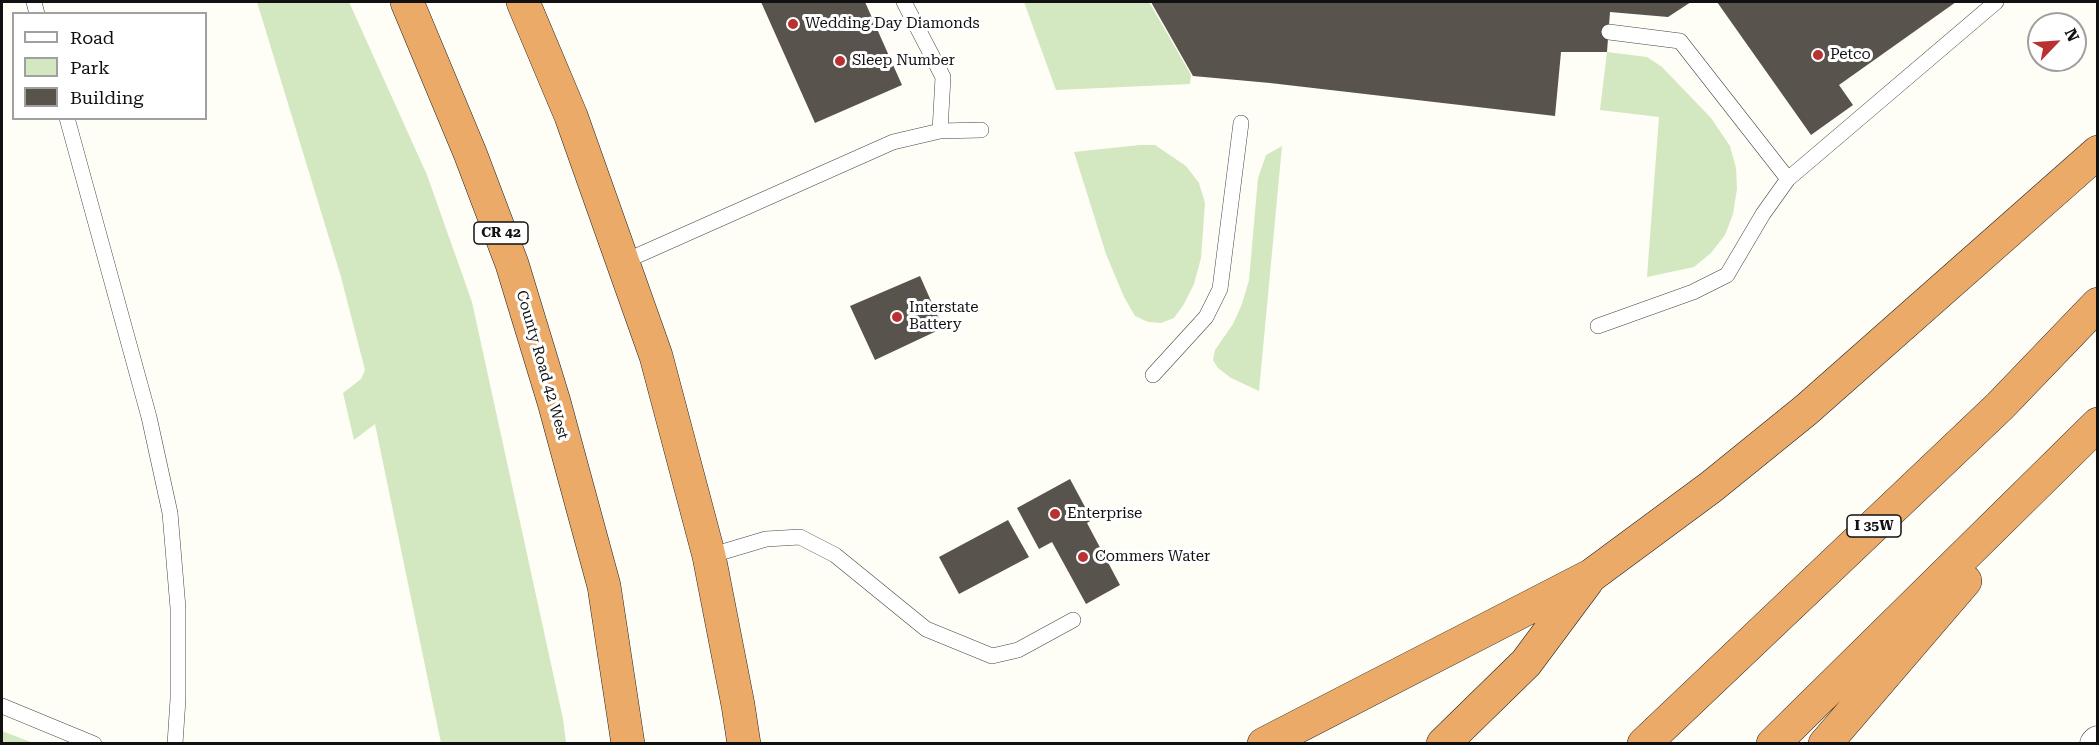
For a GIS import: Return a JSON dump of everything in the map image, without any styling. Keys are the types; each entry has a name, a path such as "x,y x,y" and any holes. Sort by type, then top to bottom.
{"highway":[{"name":"County Road 42 West","path":"407,2 470,153 512,264 547,381 604,586 628,744"},
{"path":"523,2 571,116"},
{"path":"532,2 656,356 709,556 744,744"},
{"path":"1264,744 1592,575 1711,488 1806,410 2097,152"},
{"name":"I 35W","path":"1644,744 2000,406 2097,304"},
{"path":"1773,744 2097,424"},
{"path":"1825,744 2097,429"},
{"path":"1443,744 1526,663 1592,575"}],"lane":[{"path":"904,2 943,77 940,131"},
{"path":"1598,326 1693,292 1727,275 1763,214 1788,178 1996,2"},
{"path":"1609,32 1680,41 1788,178"},
{"path":"68,120 149,417 170,513 178,608 178,699 175,744"},
{"path":"1153,375 1206,317 1220,289 1240,123"},
{"path":"623,262 893,142 940,131 981,130"},
{"path":"709,556 766,539 800,537 835,555 926,630 992,656 1017,650 1073,620"},
{"path":"2,706 94,744"}],"green space":[{"path":"257,2 349,2 427,175 472,302 563,719 566,743 441,743 375,424 354,440 343,393 361,379 365,370 341,277"},
{"path":"1024,2 1149,2 1191,75 1190,84 1056,90"},
{"path":"1607,52 1647,57 1662,67 1711,118 1730,146 1736,168 1737,189 1733,214 1725,235 1711,253 1694,267 1647,277 1659,117 1600,110"},
{"path":"1155,145 1186,166 1199,183 1205,203 1201,258 1194,284 1174,318 1161,323 1148,322 1135,316 1124,297 1106,254 1074,152"},
{"path":"1282,146 1259,391 1231,378 1218,368 1213,360 1215,350 1233,324 1242,304 1249,280 1258,178 1266,155"},
{"path":"2,731 28,741 33,743 2,743"}],"building":[{"name":"Sleep Number","path":"761,2 865,2 902,85 815,123"},
{"path":"1151,2 1691,2 1668,17 1610,12 1607,52 1561,52 1555,116 1193,76"},
{"name":"Petco","path":"1717,2 1956,2 1839,85 1853,105 1811,135"},
{"name":"Interstate Battery","path":"920,276 943,328 875,360 850,306"},
{"path":"1070,479 1092,520 1087,523 1120,585 1086,604 1052,542 1039,549 1017,508"},
{"path":"1008,520 1029,557 959,594 939,557"}],"place":[{"name":"Wedding Day Diamonds","path":"793,24"},
{"name":"Petco","path":"1818,55"},
{"name":"Sleep Number","path":"840,61"},
{"name":"Interstate Battery","path":"897,317"},
{"name":"Enterprise","path":"1055,514"},
{"name":"Commers Water","path":"1083,557"}]}
